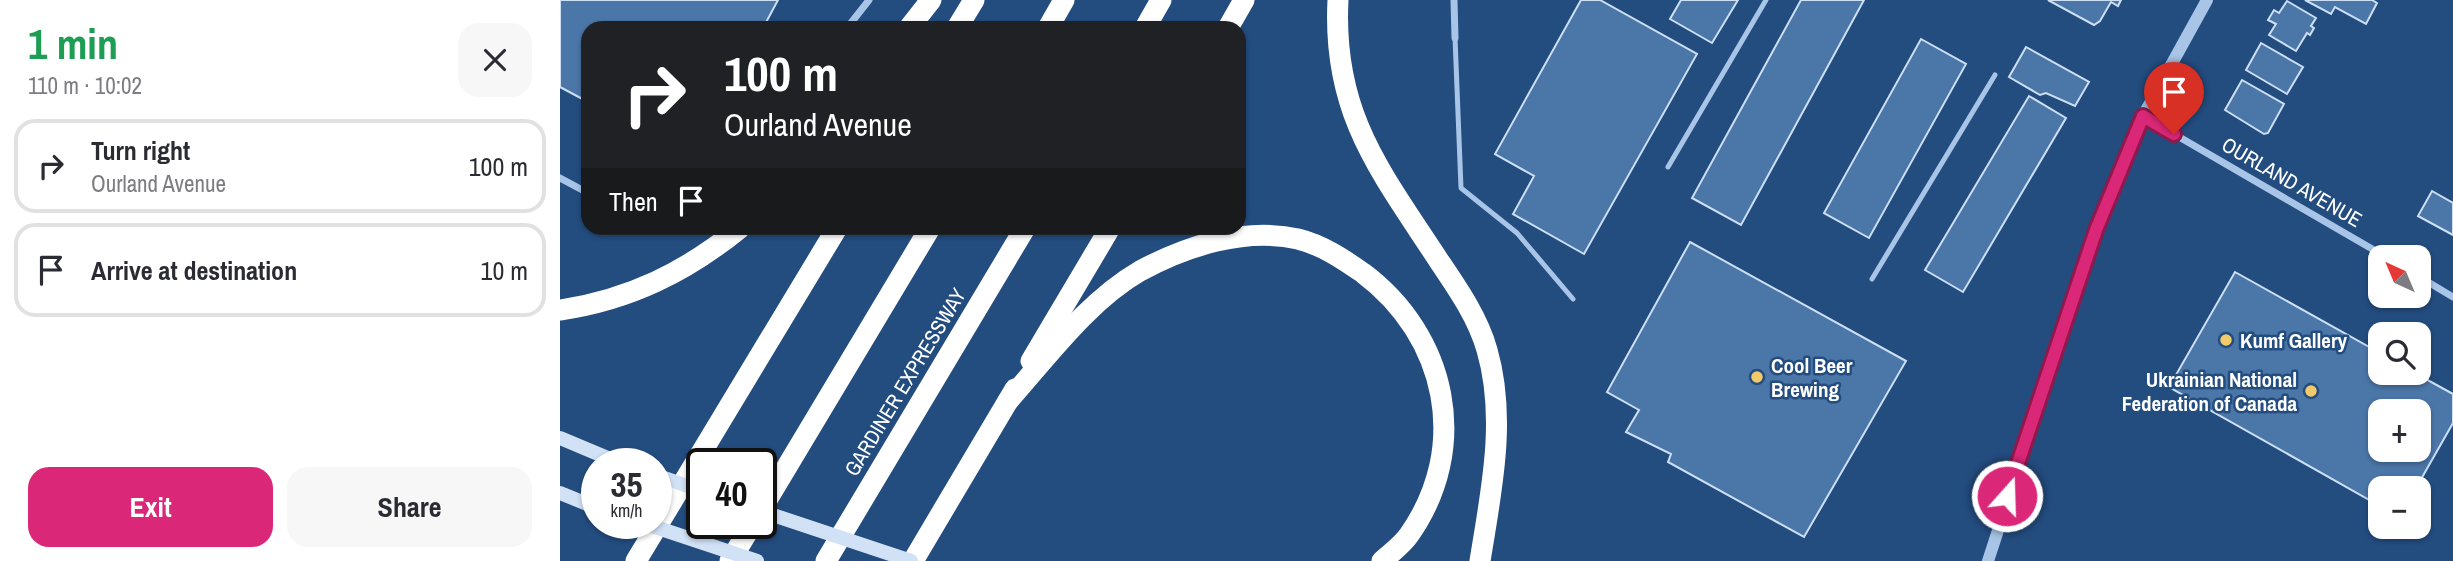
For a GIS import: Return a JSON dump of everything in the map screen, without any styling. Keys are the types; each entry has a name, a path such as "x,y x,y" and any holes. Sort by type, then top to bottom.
{"highway":[{"path":"914,21 931,0"},
{"path":"961,21 974,0"},
{"path":"1052,21 1064,0"},
{"path":"1148,21 1161,0"},
{"path":"1232,21 1244,0"},
{"path":"1338,0 1341,62 1350,107 1368,152 1468,305 1487,349 1497,431 1493,483 1480,561"},
{"path":"560,310 598,304 657,282 693,264 731,235"},
{"path":"636,561 833,235"},
{"path":"777,483 926,235"},
{"name":"GARDINER EXPRESSWAY","path":"826,561 1021,235"},
{"path":"912,561 1106,235"},
{"path":"1008,401 1110,292 1140,271 1197,245 1221,239 1275,236 1325,248 1380,286 1400,307 1430,354 1440,382 1445,409 1440,464 1426,505 1408,537 1382,561"},
{"path":"730,561 743,539"}],"main road":[{"path":"560,438 583,448"},
{"path":"560,493 581,502"},
{"path":"777,515 912,561"},
{"path":"672,533 757,561"}],"street":[{"path":"852,21 869,0"},
{"path":"1454,0 1455,38"},
{"path":"1988,561 2096,230 2143,116 2207,0"},
{"name":"OURLAND AVENUE","path":"2143,116 2368,247"},
{"path":"560,178 581,189"},
{"path":"2431,284 2453,297"}],"lane":[{"path":"1668,167 1766,0"},
{"path":"1455,38 1461,188 1517,233 1573,299"},
{"path":"1872,279 1994,75"}],"building":[{"path":"560,0 778,0 767,21 581,21 581,98 560,87"},
{"path":"1581,0 1600,0 1697,54 1584,254 1513,214 1534,176 1495,154"},
{"path":"1681,0 1738,0 1712,43 1670,19"},
{"path":"1801,0 1864,0 1741,225 1692,198"},
{"path":"2048,0 2121,0 2118,6 2111,2 2100,21 2094,25"},
{"path":"2305,0 2372,0 2377,3 2366,24 2335,7 2331,14"},
{"path":"2287,1 2316,18 2310,35 2307,33 2296,51 2269,35 2276,24 2268,20 2274,10 2279,13"},
{"path":"1921,39 1966,64 1869,238 1824,213"},
{"path":"2261,43 2303,67 2287,94 2246,70"},
{"path":"2026,47 2089,82 2075,106 2046,93 2040,95 2009,77"},
{"path":"2242,80 2284,104 2268,133 2264,134 2225,110"},
{"path":"2029,96 2066,118 1963,292 1925,270"},
{"path":"2432,191 2453,203 2453,235 2418,216"},
{"name":"Cool Beer Brewing","path":"1690,242 1906,361 1804,537 1668,462 1671,454 1626,432 1639,410 1607,392"},
{"name":"Ukrainian National Federation of Canada","path":"2235,272 2368,346 2368,385 2431,385 2431,382 2453,394 2453,423 2431,462 2431,399 2368,399 2368,462 2431,462 2423,476 2368,476 2368,499 2169,387"}],"place":[{"name":"Kumf Gallery","path":"2226,340"},
{"name":"Cool Beer Brewing","path":"1757,377"},
{"name":"Ukrainian National Federation of Canada","path":"2311,391"}],"route":[{"path":"2007,496 2096,230 2143,116 2174,134"}]}
